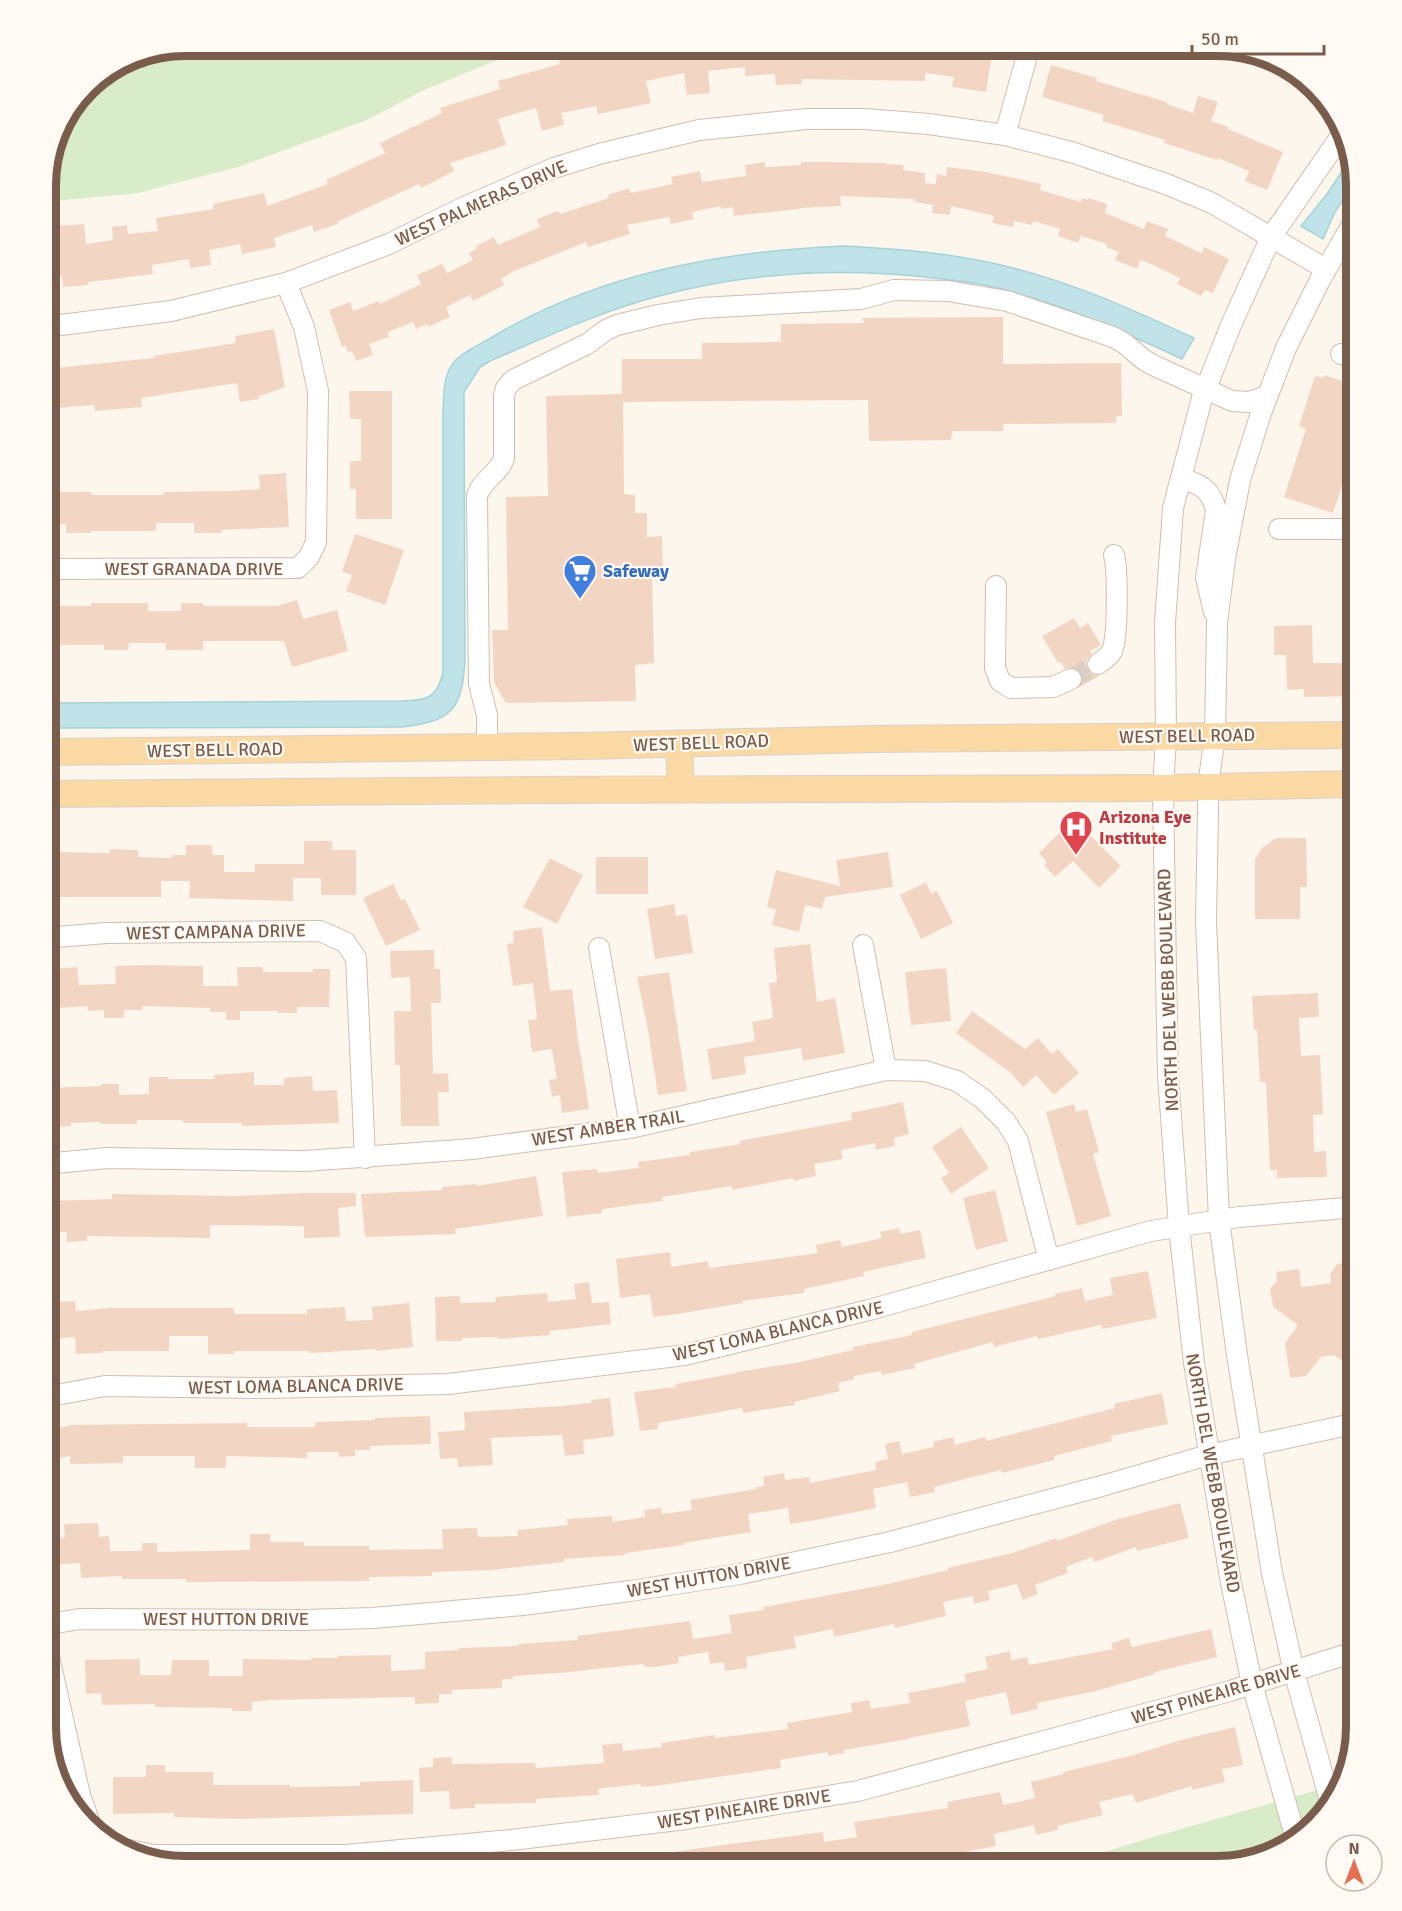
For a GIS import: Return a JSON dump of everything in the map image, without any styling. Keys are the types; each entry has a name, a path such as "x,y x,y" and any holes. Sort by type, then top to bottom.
{"main road":[{"name":"WEST BELL ROAD","path":"56,752 487,748 883,739 1346,735"},
{"path":"679,744 681,789"},
{"path":"56,794 1163,788 1346,784"}],"street":[{"path":"1005,135 1027,56"},
{"name":"WEST PALMERAS DRIVE","path":"56,326 171,311 286,283 388,244 462,208 554,168 599,154 688,132 807,119 854,119 929,124 1005,135 1071,152 1166,184 1212,204 1326,269"},
{"name":"NORTH DEL WEBB BOULEVARD","path":"1294,1831 1252,1684 1231,1582 1194,1363 1179,1227 1168,1075 1163,788 1166,738 1165,623 1173,508 1206,390 1231,325 1271,237 1338,139"},
{"path":"1327,1794 1294,1672 1272,1573 1236,1355 1219,1220 1206,929 1208,786 1215,736 1217,623 1225,559 1240,480 1267,396 1286,348 1346,235"},
{"name":"WEST GRANADA DRIVE","path":"56,569 298,568 309,557 316,542 318,392 304,327 286,283"},
{"path":"487,748 487,715 479,684 477,496 480,487 501,466 504,458 506,388 513,380 587,344 606,330 658,315 700,308 861,299 894,290 948,291 1007,301 1100,332 1124,343 1149,363 1232,401 1240,403 1267,396"},
{"path":"1181,478 1196,482 1208,489 1216,510 1206,578 1217,623"},
{"path":"1278,529 1346,529"},
{"path":"1098,664 1109,656 1114,642 1117,570 1114,555"},
{"path":"996,586 995,668 1000,681 1011,688 1053,687 1071,679"},
{"name":"WEST CAMPANA DRIVE","path":"56,937 106,933 320,931 345,942 356,958 365,1158"},
{"path":"863,945 886,1070"},
{"path":"599,948 630,1128"},
{"name":"WEST AMBER TRAIL","path":"56,1163 107,1158 305,1161 472,1149 630,1128 886,1070 925,1071 957,1081 983,1099 1006,1122 1018,1142 1049,1260"},
{"name":"WEST LOMA BLANCA DRIVE","path":"56,1395 105,1386 264,1388 447,1384 685,1355 869,1310 1151,1231 1219,1220 1346,1208"},
{"name":"WEST HUTTON DRIVE","path":"56,1623 79,1619 305,1620 373,1617 523,1605 630,1591 740,1574 890,1542 1113,1483 1208,1455 1346,1425"},
{"name":"WEST PINEAIRE DRIVE","path":"176,1855 346,1855 511,1840 686,1819 858,1791 1252,1684 1346,1655"},
{"path":"56,1688 85,1808"}],"green space":[{"path":"185,56 507,56 422,91 367,120 238,167 138,193 56,201 56,176 65,135 77,113 93,93 106,82 143,62"},
{"path":"1332,1786 1320,1805 1296,1829 1267,1846 1251,1851 1217,1856 1093,1856"}],"water":[{"path":"1345,167 1346,195 1335,212 1323,239 1301,226 1327,194"},
{"path":"845,246 905,250 985,262 1029,272 1101,297 1194,338 1182,359 1097,321 1031,297 978,284 891,274 824,273 758,277 692,288 616,309 490,361 480,367 464,392 465,660 461,691 457,702 443,716 433,721 402,727 56,728 56,703 401,701 424,699 430,696 438,688 443,672 444,389 450,368 458,358 535,314 619,281 708,260"}],"building":[{"path":"569,56 992,56 986,92 952,87 954,77 925,73 925,81 801,79 802,84 776,85 775,74 745,76 745,67 708,71 710,93 687,95 684,73 646,81 651,103 598,114 596,106 561,113 564,125 542,131 536,108 498,119 506,145 450,163 454,171 421,188 419,184 337,222 338,224 314,232 312,225 274,238 276,247 242,254 240,244 209,250 211,265 190,268 189,259 152,265 153,274 88,282 88,285 63,287 62,276 56,276 56,226 84,224 86,244 113,240 112,227 127,225 128,234 158,231 156,218 214,209 213,204 264,193 267,206 328,184 326,180 385,153 380,143 442,113 440,108 500,89 498,81 560,64 559,58"},
{"path":"1051,65 1097,78 1096,81 1167,102 1167,104 1193,113 1198,96 1218,102 1211,121 1283,152 1267,190 1245,181 1249,171 1218,158 1217,160 1164,143 1165,140 1102,121 1104,115 1042,97"},
{"path":"765,162 765,167 801,165 801,162 904,165 903,170 925,173 925,183 936,184 937,174 946,176 947,167 986,172 1041,184 1040,190 1081,202 1082,198 1087,200 1088,198 1107,204 1105,213 1144,229 1147,221 1168,229 1165,236 1201,253 1204,247 1229,259 1213,293 1205,290 1201,296 1177,284 1180,278 1153,265 1140,260 1137,269 1115,260 1119,252 1106,247 1107,244 1081,236 1078,243 1058,236 1060,229 1033,221 1032,225 1014,221 1013,227 992,223 994,216 951,206 950,215 932,213 933,205 915,202 915,199 840,196 841,206 800,208 734,216 733,207 721,209 721,206 692,212 694,219 671,224 669,217 627,225 630,234 588,247 586,242 512,272 501,279 504,285 473,301 470,295 446,307 450,317 428,327 427,324 416,329 413,322 388,332 389,337 369,344 373,355 356,361 352,351 348,352 345,345 342,347 329,310 350,302 353,311 379,301 380,304 421,284 417,275 442,264 447,273 473,260 469,253 477,248 476,246 494,237 498,245 540,227 537,219 558,211 560,214 609,198 608,195 629,188 630,193 673,184 671,177 700,171 702,182 746,176 745,165"},
{"path":"1003,317 1003,364 1121,363 1122,416 1116,416 1116,423 1003,424 1004,431 952,431 951,440 869,441 868,400 623,402 624,494 635,495 635,513 647,513 647,537 662,536 663,570 652,570 654,663 635,665 636,701 506,703 494,682 492,630 508,630 506,497 548,496 546,396 622,394 622,359 702,359 702,343 781,342 781,324 864,323 862,318"},
{"path":"274,329 285,387 258,397 259,399 240,402 237,383 141,398 142,407 95,411 94,405 56,408 56,368 154,358 154,356 236,343 235,336"},
{"path":"1324,375 1346,382 1346,473 1333,513 1284,497 1306,429 1299,426 1315,376 1323,378"},
{"path":"349,391 392,391 392,519 356,519 356,489 350,489 350,461 361,461 361,419 350,419"},
{"path":"286,473 289,527 194,533 194,523 156,523 156,531 66,533 66,524 56,524 56,492 91,492 91,495 164,495 164,492 260,489 259,475"},
{"path":"355,534 404,550 385,605 346,591 352,575 342,572"},
{"path":"297,600 303,619 337,610 348,651 292,667 284,641 203,641 203,650 166,650 166,643 129,643 128,650 104,650 104,645 56,645 56,606 91,606 91,603 148,603 148,611 181,611 181,603 203,603 203,606 277,606"},
{"path":"1074,618 1080,628 1088,623 1101,645 1090,651 1092,654 1087,659 1086,665 1089,672 1099,676 1078,688 1083,681 1082,674 1073,667 1065,669 1061,662 1058,663 1042,636"},
{"path":"1312,625 1313,663 1346,663 1346,696 1304,697 1304,689 1287,690 1286,655 1274,655 1274,626"},
{"name":"Arizona Eye Institute","path":"1078,823 1121,866 1099,888 1073,861 1055,877 1044,865 1047,862 1039,853 1059,833 1063,837"},
{"path":"1276,838 1306,838 1307,887 1300,887 1300,919 1255,919 1255,859 1262,848"},
{"path":"304,841 332,841 332,850 356,850 356,895 321,895 321,878 293,878 293,901 189,898 190,881 161,881 161,897 56,897 56,852 110,853 110,849 138,850 138,857 172,858 172,855 186,855 186,845 212,845 212,855 224,855 224,872 255,872 255,864 304,864"},
{"path":"888,852 893,887 825,897 822,909 805,905 799,932 772,925 776,910 767,907 776,870 840,886 836,860"},
{"path":"596,857 648,857 648,894 596,894"},
{"path":"550,858 583,875 557,924 523,907"},
{"path":"926,882 931,894 937,891 953,923 921,939 900,895"},
{"path":"393,884 401,900 405,899 420,930 386,946 363,898"},
{"path":"674,904 676,916 687,914 693,953 655,959 647,909"},
{"path":"542,927 550,991 572,989 589,1109 562,1113 560,1095 552,1097 549,1080 557,1079 552,1049 532,1052 528,1020 537,1019 533,983 513,986 507,944 514,943 513,931"},
{"path":"810,944 817,1002 835,998 845,1053 803,1061 801,1048 744,1057 746,1074 712,1080 707,1049 755,1041 752,1022 773,1018 769,983 777,982 774,948"},
{"path":"434,950 434,969 440,969 441,1003 431,1003 433,1074 448,1073 449,1092 438,1092 439,1126 401,1126 400,1065 395,1065 394,1011 411,1011 410,977 391,978 390,951"},
{"path":"115,966 203,966 203,986 238,986 237,967 263,967 263,972 313,972 313,969 330,969 329,1007 297,1007 297,1013 240,1011 240,1020 226,1020 226,1012 210,1012 210,1008 142,1006 142,1010 124,1010 124,1018 104,1018 104,1010 88,1011 88,1006 56,1008 56,969 77,967 79,985 116,984"},
{"path":"946,968 951,1021 911,1025 905,972"},
{"path":"669,972 687,1091 658,1095 637,977"},
{"path":"1318,993 1319,1017 1299,1018 1301,1056 1320,1055 1323,1114 1313,1115 1314,1152 1326,1151 1327,1177 1277,1178 1277,1170 1270,1170 1266,1082 1260,1082 1257,1030 1254,1030 1252,996"},
{"path":"972,1011 1025,1049 1038,1038 1052,1054 1058,1049 1079,1073 1054,1095 1036,1075 1023,1087 1011,1073 956,1033"},
{"path":"254,1072 254,1085 284,1085 284,1078 312,1076 313,1091 337,1090 339,1123 242,1126 242,1123 137,1120 137,1124 71,1123 71,1126 56,1127 56,1088 119,1084 119,1095 149,1094 149,1077 214,1079 214,1075"},
{"path":"903,1102 909,1134 894,1138 895,1146 876,1150 875,1143 841,1150 843,1159 814,1164 816,1176 794,1181 793,1178 732,1190 732,1186 662,1197 663,1201 602,1209 602,1213 567,1217 562,1172 597,1169 598,1173 639,1168 638,1162 690,1155 690,1152 740,1144 739,1141 852,1120 851,1113"},
{"path":"1074,1104 1076,1112 1087,1109 1099,1152 1093,1154 1111,1216 1077,1226 1046,1112"},
{"path":"961,1127 989,1168 951,1194 941,1178 949,1173 932,1147"},
{"path":"536,1176 543,1216 455,1229 456,1234 365,1237 361,1194 442,1190 442,1187 477,1184 477,1186"},
{"path":"995,1190 1008,1241 976,1250 963,1198"},
{"path":"356,1193 356,1206 338,1208 340,1237 304,1238 304,1226 210,1225 210,1238 87,1236 87,1241 67,1242 67,1232 56,1232 56,1201 112,1199 112,1194 237,1196"},
{"path":"899,1228 900,1234 920,1230 926,1258 863,1272 864,1276 804,1289 804,1293 742,1301 743,1303 677,1314 653,1317 650,1294 620,1298 616,1259 670,1252 671,1267 708,1261 709,1268 818,1253 816,1245 840,1240 842,1247 882,1238 880,1232"},
{"path":"1346,1263 1346,1363 1334,1355 1321,1357 1306,1376 1290,1378 1285,1343 1298,1325 1273,1307 1270,1289 1277,1281 1276,1272 1299,1269 1301,1287 1331,1283 1330,1274 1337,1264"},
{"path":"1148,1271 1157,1318 1102,1329 1101,1325 1038,1339 1037,1336 994,1347 993,1342 914,1364 915,1368 882,1375 881,1371 854,1376 854,1379 838,1383 840,1391 794,1402 795,1405 743,1413 742,1408 658,1423 658,1429 640,1431 634,1392 676,1387 675,1384 795,1363 853,1350 853,1347 912,1335 912,1332 1082,1288 1085,1301 1113,1295 1110,1278"},
{"path":"589,1282 592,1303 609,1302 611,1324 550,1331 550,1335 436,1341 435,1297 460,1296 460,1303 496,1302 495,1297 547,1293 548,1302 576,1299 574,1284"},
{"path":"75,1301 76,1311 109,1308 234,1308 234,1314 307,1314 307,1309 345,1307 346,1321 373,1320 372,1307 409,1303 413,1347 376,1351 376,1349 309,1353 309,1351 234,1351 234,1354 208,1354 208,1336 169,1336 169,1351 102,1351 103,1353 76,1354 75,1337 56,1338 58,1302"},
{"path":"1162,1393 1168,1424 1111,1436 1112,1441 1054,1456 1055,1460 1002,1473 1001,1470 934,1487 935,1492 910,1497 907,1482 873,1489 876,1508 790,1524 788,1508 748,1514 751,1532 684,1543 684,1545 625,1553 625,1555 564,1559 564,1562 492,1570 432,1572 432,1576 369,1577 369,1581 186,1582 186,1579 122,1579 122,1576 81,1578 80,1563 56,1564 56,1538 65,1538 64,1524 98,1523 99,1537 109,1536 110,1551 142,1551 142,1543 157,1543 157,1552 250,1550 250,1534 270,1534 270,1542 304,1542 304,1546 369,1546 369,1550 443,1549 442,1529 477,1528 478,1537 518,1536 518,1530 568,1525 567,1519 612,1516 613,1522 645,1517 644,1510 661,1508 662,1514 692,1510 690,1500 756,1489 756,1487 764,1486 763,1477 784,1473 785,1480 809,1477 810,1483 876,1470 875,1462 888,1459 885,1444 899,1441 902,1454 934,1447 933,1442 953,1437 955,1445 985,1437 986,1441 1115,1408 1114,1404"},
{"path":"610,1398 614,1436 583,1440 584,1454 565,1456 562,1435 491,1438 493,1465 458,1467 457,1458 440,1459 438,1432 465,1430 464,1412 562,1406 591,1403 591,1400"},
{"path":"430,1416 431,1444 370,1446 370,1450 355,1450 355,1456 339,1457 339,1452 307,1452 307,1458 226,1456 226,1468 195,1468 195,1456 123,1456 123,1463 70,1464 70,1456 56,1458 56,1428 69,1425 247,1423 247,1427 315,1427 315,1422 375,1420 375,1418"},
{"path":"1180,1503 1189,1538 1137,1551 1136,1547 1094,1562 1092,1557 1066,1567 1068,1573 1035,1585 1038,1594 1023,1600 1017,1584 988,1591 990,1600 974,1604 973,1596 943,1602 946,1616 895,1628 894,1624 834,1637 833,1629 794,1637 796,1648 746,1657 747,1668 725,1671 724,1662 710,1664 708,1652 678,1657 679,1663 655,1667 644,1667 644,1664 513,1676 513,1679 502,1679 502,1688 452,1690 452,1694 439,1694 439,1703 415,1704 415,1697 270,1700 252,1702 252,1711 232,1711 232,1708 155,1707 155,1704 102,1705 101,1693 86,1694 85,1660 140,1659 140,1675 171,1675 172,1660 209,1660 209,1676 243,1676 243,1659 311,1660 311,1658 338,1658 338,1656 391,1655 391,1671 425,1669 425,1652 578,1640 577,1636 690,1621 693,1639 732,1633 729,1615 764,1610 764,1607 878,1586 948,1570 947,1568 1012,1553 1056,1538 1057,1541 1118,1519"},
{"path":"1211,1629 1217,1657 1155,1672 1155,1674 1096,1691 1037,1703 1038,1709 1011,1715 1006,1692 965,1701 970,1726 844,1750 844,1753 828,1756 828,1752 780,1760 781,1768 654,1786 641,1787 640,1784 598,1789 599,1795 536,1799 536,1803 475,1804 475,1808 450,1809 449,1791 420,1792 419,1768 433,1767 433,1758 452,1757 452,1764 535,1763 536,1768 604,1763 602,1745 622,1743 623,1751 662,1747 661,1743 715,1735 715,1738 788,1729 787,1723 852,1712 851,1703 869,1700 871,1709 910,1703 908,1693 966,1682 964,1674 988,1669 985,1657 1010,1651 1011,1660 1027,1657 1029,1665 1113,1649 1111,1643 1129,1638 1132,1647"},
{"path":"1235,1727 1243,1765 1222,1769 1225,1782 1192,1790 1192,1786 1136,1803 1133,1794 1099,1802 1103,1815 1057,1826 1058,1830 1036,1835 1034,1825 994,1834 996,1846 945,1856 650,1855 823,1832 824,1842 857,1837 854,1822 948,1808 947,1802 1000,1792 1003,1805 1035,1798 1031,1782"},
{"path":"146,1765 165,1765 165,1772 213,1772 213,1785 360,1786 360,1782 413,1780 413,1814 237,1819 174,1817 174,1813 113,1814 113,1777 146,1777"}],"tunnel":[{"path":"1071,679 1098,664"}],"place":[{"name":"Safeway","path":"580,600"},
{"name":"Arizona Eye Institute","path":"1076,856"}]}
